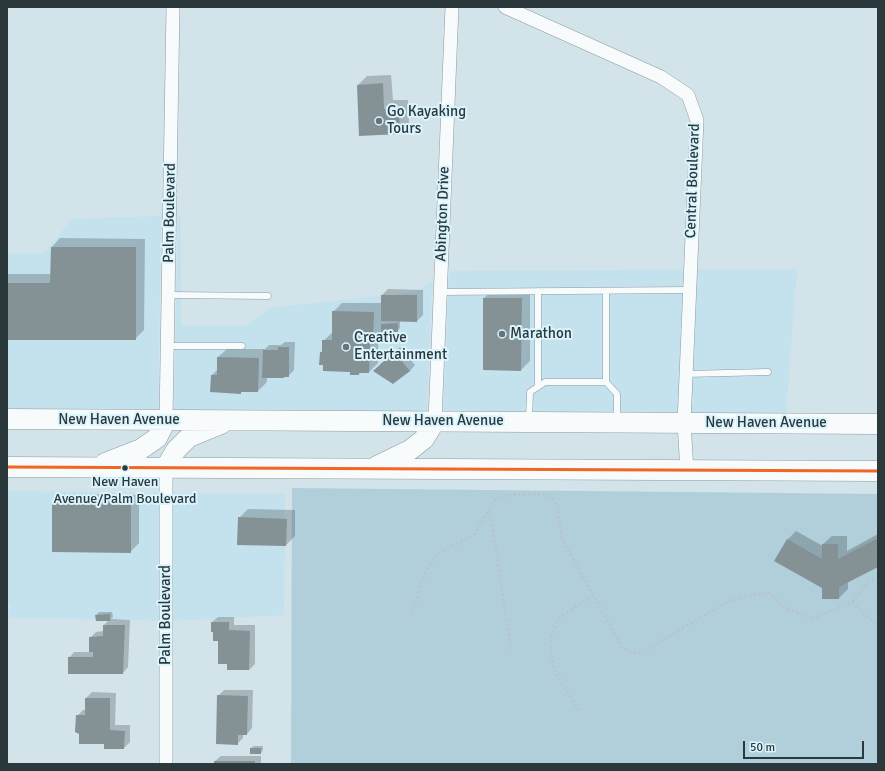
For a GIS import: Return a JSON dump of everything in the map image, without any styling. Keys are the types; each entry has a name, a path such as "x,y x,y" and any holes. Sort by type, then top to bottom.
{"main road":[{"name":"New Haven Avenue","path":"7,419 878,424"},
{"path":"93,467 141,449 157,438 166,420"},
{"path":"166,467 176,450 189,437 229,420"},
{"path":"372,469 410,450 424,439 435,421"},
{"path":"829,471 878,458"},
{"path":"7,467 878,471"}],"street":[{"name":"Palm Boulevard","path":"166,420 173,7"},
{"name":"Abington Drive","path":"435,421 452,7"},
{"name":"Central Boulevard","path":"505,7 661,77 688,95 697,120 684,423 687,471"},
{"name":"Palm Boulevard","path":"166,467 166,764"}],"lane":[{"path":"440,292 690,290"},
{"path":"538,291 538,387"},
{"path":"606,291 606,382 617,394 617,422"},
{"path":"168,295 268,296"},
{"path":"167,346 242,346"},
{"path":"686,374 768,372"},
{"path":"529,422 530,392 545,382 606,382"}],"path":[{"path":"412,612 424,576 431,562 440,552 474,535 494,501 507,495 541,494 551,497 557,505 562,539 622,648 633,654 644,651 729,601 768,592 785,608 814,618 852,602 868,581 878,578"},
{"path":"490,510 511,649"},
{"path":"579,710 555,672 551,654 551,636 560,617 593,595"},
{"path":"852,602 878,627"}],"shaded area":[{"path":"161,216 158,411 7,410 7,253 44,253 72,219"},
{"path":"178,216 181,216 181,325 248,325 269,308 415,292 432,282 427,412 234,411 234,409 227,411 174,411"},
{"path":"797,269 786,414 443,412 449,273 453,271"},
{"path":"292,488 878,494 878,764 291,764"},
{"path":"7,491 285,494 284,615 173,621 9,618 10,604 7,604"}],"building":[{"name":"Go Kayaking Tours","path":"383,83 384,109 399,108 400,134 359,136 357,85"},
{"path":"51,247 136,247 136,340 7,340 7,283 50,283"},
{"path":"381,295 417,295 417,322 381,321"},
{"name":"Marathon","path":"483,298 522,298 521,371 483,370"},
{"name":"Creative Entertainment","path":"332,311 374,312 373,342 370,342 369,373 350,375 350,372 323,371 323,365 319,365 320,352 322,352 322,340 332,340"},
{"path":"398,323 398,332 381,332 381,324"},
{"path":"278,347 289,347 289,377 262,378 263,350 278,350"},
{"path":"394,352 410,371 393,384 373,371"},
{"path":"217,357 259,358 258,392 241,392 241,394 210,392 211,375 217,375"},
{"path":"52,503 131,503 131,553 52,552"},
{"path":"238,517 287,519 286,546 237,545"},
{"path":"787,539 822,559 822,544 838,544 838,559 876,539 878,542 878,567 839,587 839,599 822,599 822,588 774,561"},
{"path":"110,614 110,621 96,621 95,615"},
{"path":"211,622 229,622 229,630 250,631 249,670 227,670 227,664 218,664 218,641 213,641"},
{"path":"103,625 125,625 123,674 68,674 68,657 93,657 93,652 89,652 89,637 103,636"},
{"path":"217,695 248,696 247,735 238,735 238,745 216,744"},
{"path":"85,698 110,698 110,730 125,731 124,749 104,749 104,744 79,744 79,734 75,732 76,715 85,715"},
{"path":"250,748 261,748 261,754 250,754"},
{"path":"214,761 255,761 255,764 214,764"}],"transit line":[{"path":"7,467 878,471"}],"place":[{"name":"Go Kayaking Tours","path":"379,121"},
{"name":"Marathon","path":"502,334"},
{"name":"Creative Entertainment","path":"346,347"},
{"name":"New Haven Avenue/Palm Boulevard","path":"125,468"}]}
